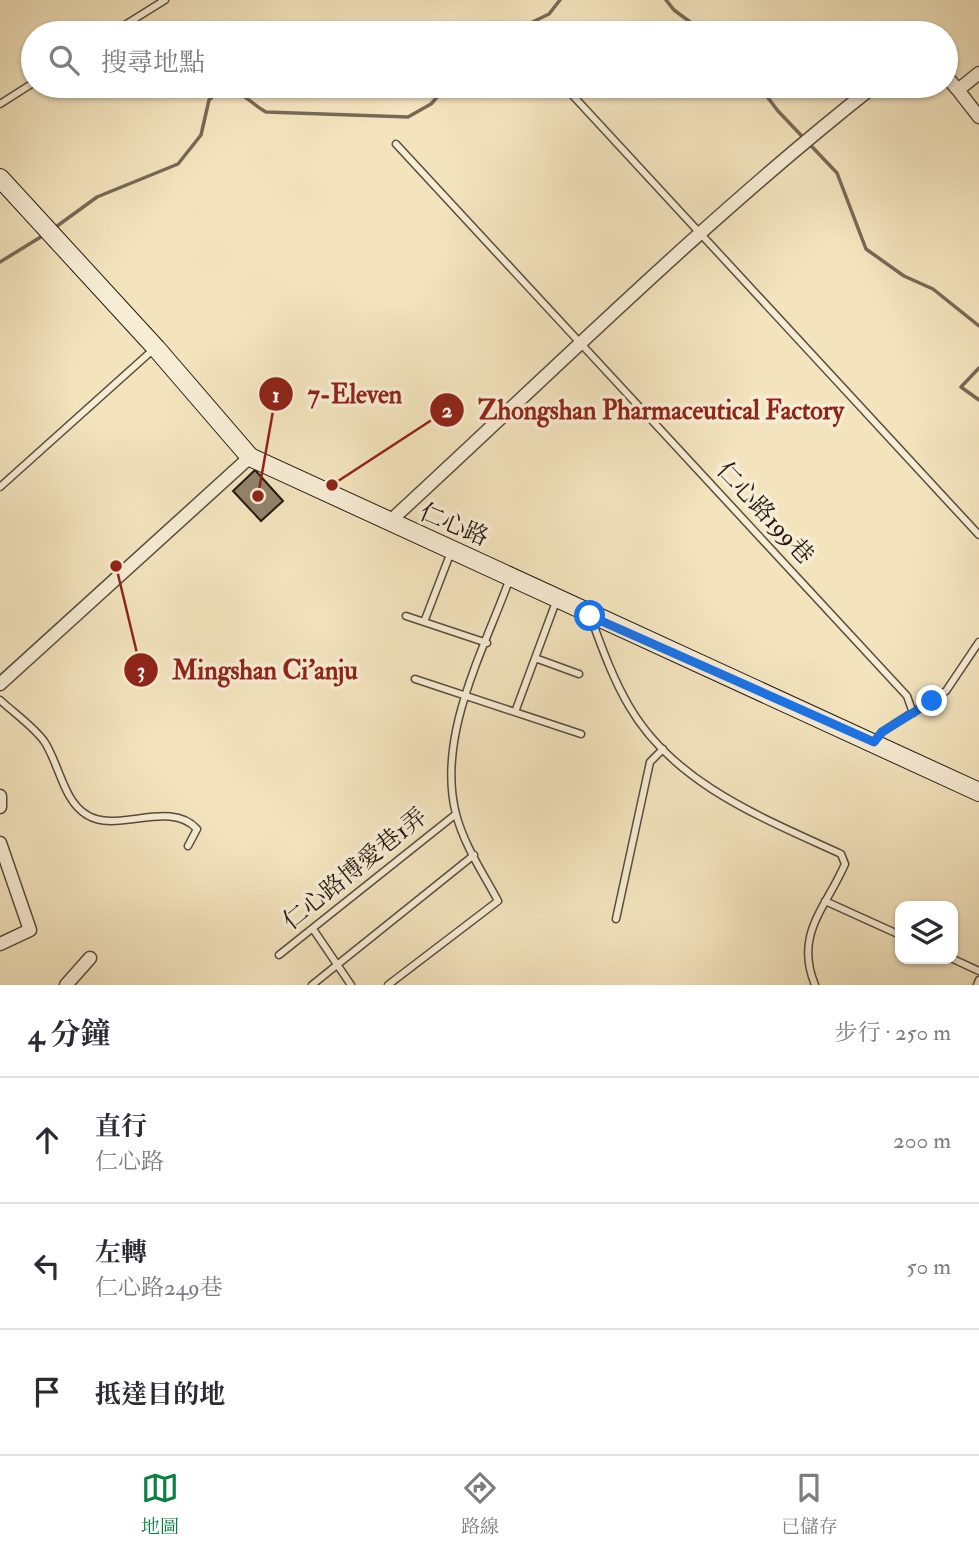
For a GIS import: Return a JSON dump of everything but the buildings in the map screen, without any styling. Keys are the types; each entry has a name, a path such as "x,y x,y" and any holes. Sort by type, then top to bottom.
{"street":[{"path":"979,73 958,90 979,117"},
{"path":"388,523 701,235 812,135 859,98"},
{"name":"仁心路","path":"0,178 156,348 250,457 388,523 511,576 590,616 874,742 979,792"},
{"path":"0,684 250,457"},
{"path":"0,796 0,807"},
{"path":"0,843 5,873 30,930 0,944"},
{"path":"66,985 90,958"}],"lane":[{"path":"131,21 165,0"},
{"path":"0,104 21,91"},
{"path":"575,98 979,535"},
{"name":"仁心路199巷","path":"396,144 907,696 913,713"},
{"path":"0,486 156,348"},
{"path":"424,622 451,550"},
{"path":"388,985 498,901 456,814 451,761 467,695 511,576"},
{"path":"515,712 557,598"},
{"path":"406,616 486,643"},
{"path":"590,616 629,707 683,770 753,814 841,854 845,864 815,921 806,958 815,985"},
{"path":"874,742 882,732 946,691 979,642"},
{"path":"535,658 579,674"},
{"path":"415,678 581,734"},
{"path":"0,700 45,743 63,782 84,813 99,820 183,819 197,829 188,846"},
{"path":"616,919 650,762 663,748"},
{"name":"仁心路博愛巷1弄","path":"279,955 456,814"},
{"path":"312,985 474,855"},
{"path":"825,901 895,933"},
{"path":"313,929 340,964 351,985"},
{"path":"958,961 979,971"},
{"path":"977,985 979,980"}],"waterway":[{"path":"535,21 549,14 560,0"},
{"path":"666,0 689,21"},
{"path":"53,229 97,197 178,164 201,135 211,98"},
{"path":"245,98 266,112 408,117 436,98"},
{"path":"768,98 837,173 866,249 904,276 933,289 979,326"},
{"path":"0,262 44,235"},
{"path":"979,368 961,387 979,400"}],"place":[{"name":"Zhongshan Pharmaceutical Factory","path":"332,485"},
{"name":"7-Eleven","path":"258,496"},
{"name":"Mingshan Ci'anju","path":"116,566"}],"route":[{"path":"590,616 874,742 882,732 932,701"}]}
